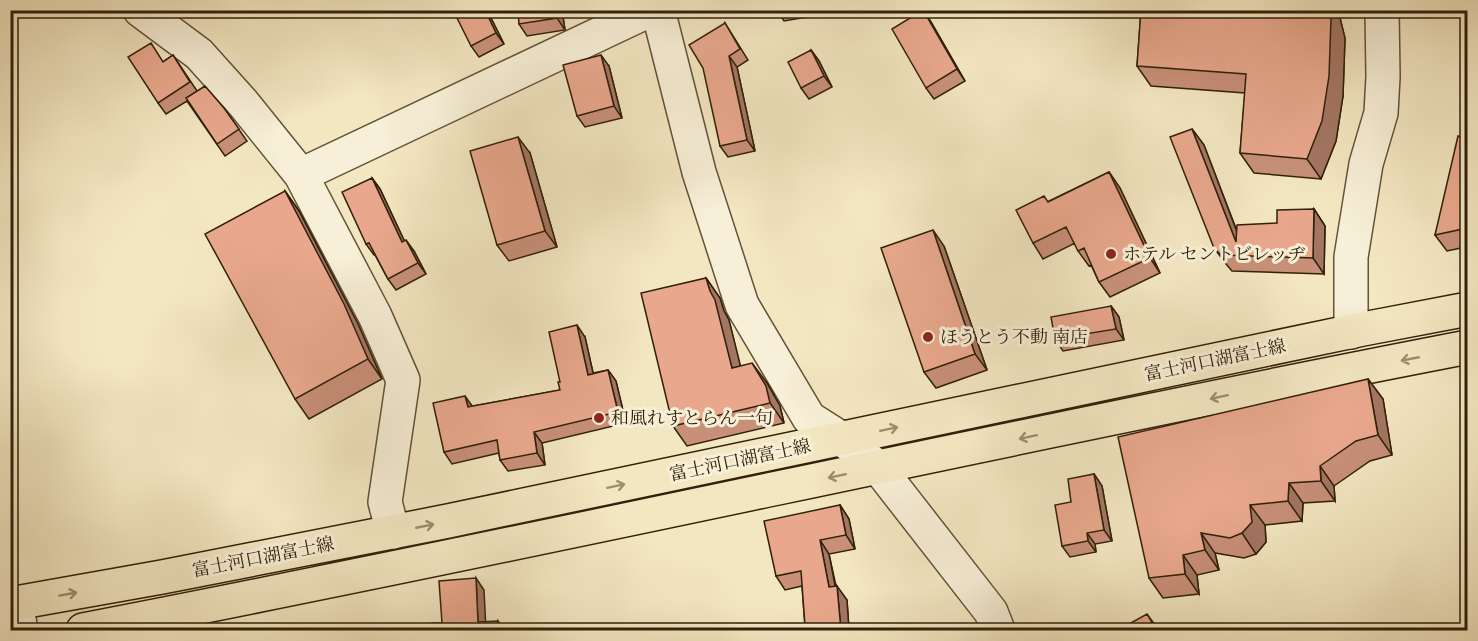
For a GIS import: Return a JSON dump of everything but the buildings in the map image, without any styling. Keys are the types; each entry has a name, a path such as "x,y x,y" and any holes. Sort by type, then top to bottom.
{"main road":[{"name":"富士河口湖富士線","path":"16,613 393,532 1467,309"},
{"name":"富士河口湖富士線","path":"83,630 1467,348"}],"street":[{"path":"140,10 200,54 301,175 375,316 403,380 385,502 393,532"},
{"path":"301,175 650,10"},
{"path":"658,10 699,172 742,305 809,418 842,439 878,467 991,612 998,630"},
{"path":"1351,332 1351,257 1366,164 1381,113 1382,10"}],"place":[{"name":"ホテル セントビレッヂ","path":"1111,254"},
{"name":"ほうとう不動 南店","path":"928,337"},
{"name":"和風れすとらん一句","path":"599,418"}]}
